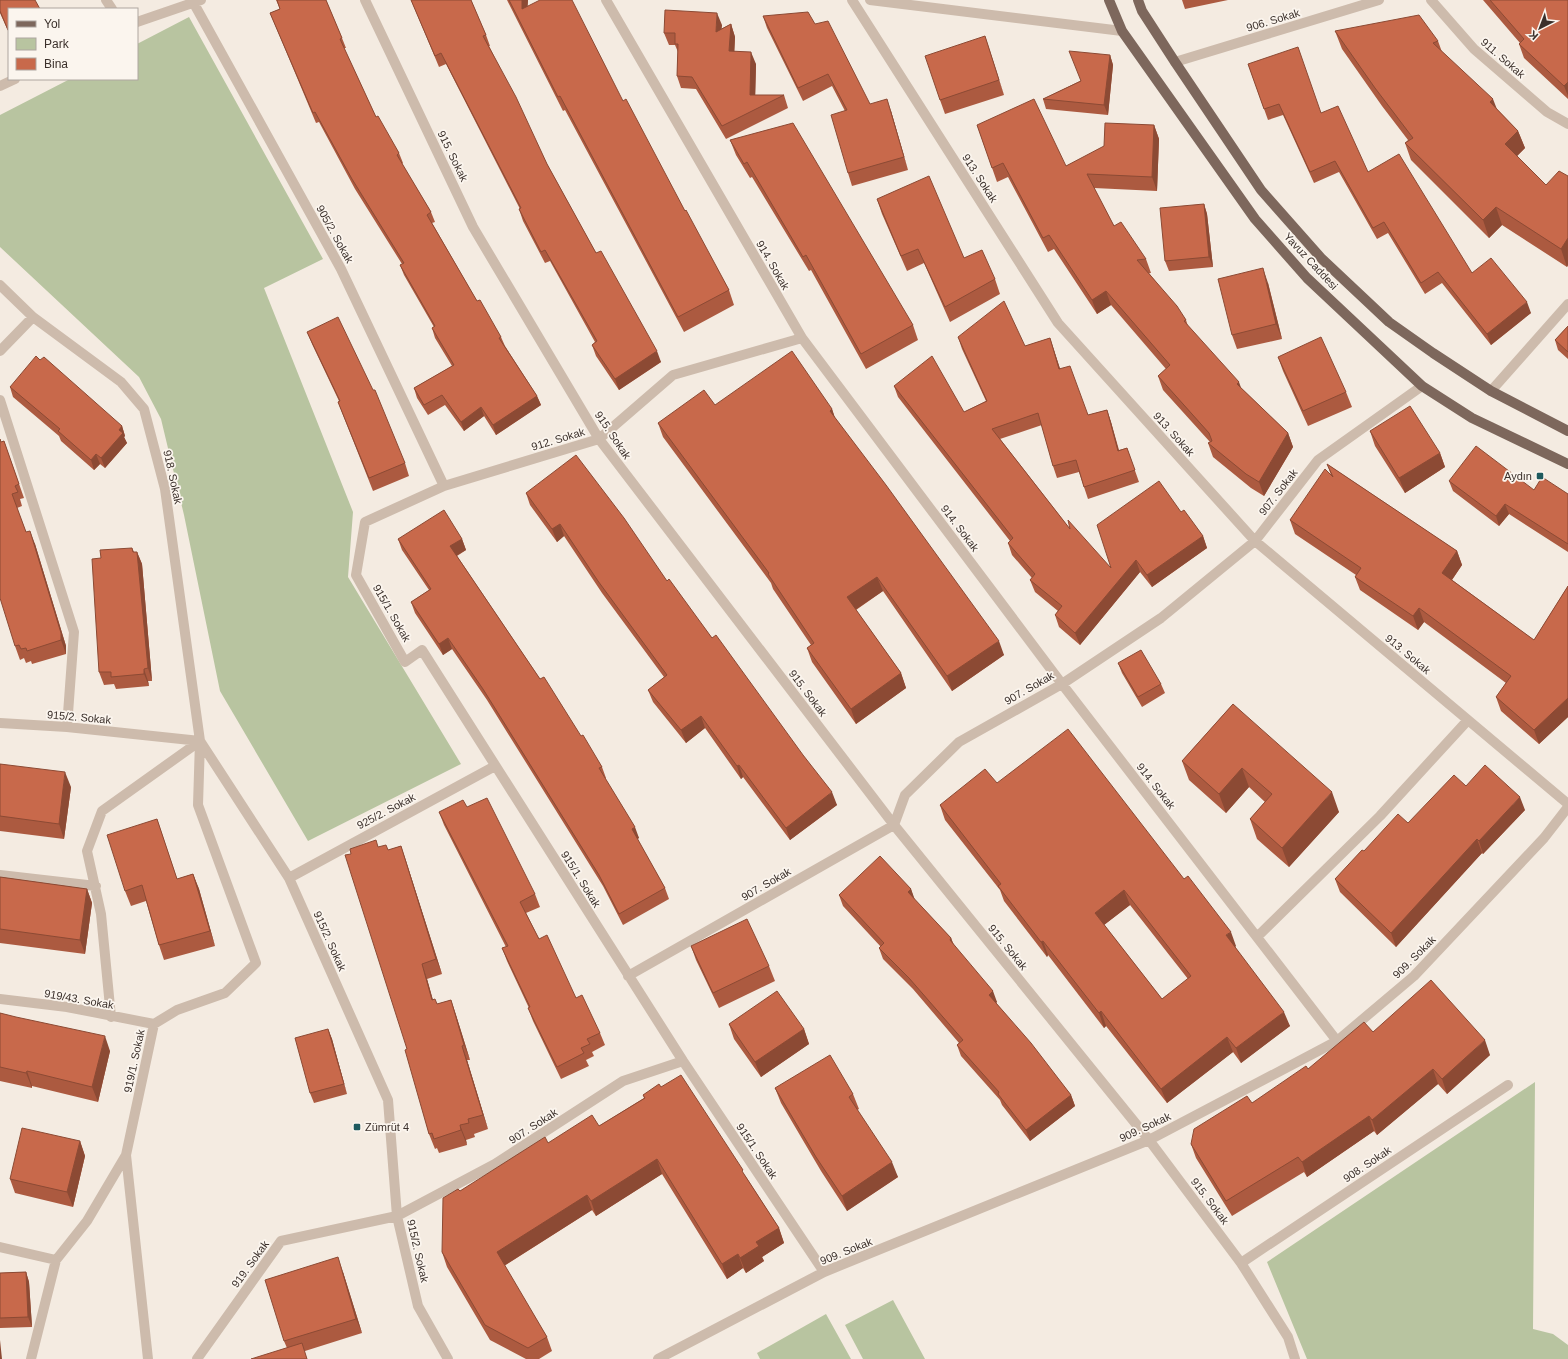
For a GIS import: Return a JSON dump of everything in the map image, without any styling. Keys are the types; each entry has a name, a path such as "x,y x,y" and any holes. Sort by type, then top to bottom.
{"main road":[{"name":"Yavuz Caddesi","path":"1109,0 1122,31 1255,219 1307,278 1422,386 1472,418 1568,464"},
{"name":"Yavuz Caddesi","path":"1138,0 1142,11 1175,62 1261,190 1322,259 1389,322 1491,392 1568,431"}],"street":[{"name":"915. Sokak","path":"365,0 473,227 599,439 894,825 1149,1140 1241,1264 1288,1337 1295,1359"},
{"name":"914. Sokak","path":"606,0 802,338 1062,684 1337,1041"},
{"name":"913. Sokak","path":"852,0 1058,323 1255,541 1568,805"},
{"path":"870,0 1122,31"},
{"name":"906. Sokak","path":"1175,62 1379,0"},
{"name":"911. Sokak","path":"1431,0 1474,50 1547,112 1568,124"},
{"path":"138,22 195,1"},
{"name":"905/2. Sokak","path":"195,1 340,270 444,486"},
{"path":"0,86 13,80"},
{"name":"918. Sokak","path":"0,285 33,317 121,382 144,409 164,489 200,741"},
{"path":"1491,392 1568,304"},
{"path":"0,350 33,317"},
{"name":"912. Sokak","path":"374,518 444,486 599,439 672,375 802,338"},
{"name":"907. Sokak","path":"628,976 894,825 905,795 959,742 1062,684 1161,618 1255,541 1318,460 1422,386"},
{"path":"0,400 74,632 67,727"},
{"name":"915/1. Sokak","path":"374,518 365,522 356,575 406,662 422,650 628,976 824,1272"},
{"path":"1257,937 1380,816 1468,720"},
{"name":"915/2. Sokak","path":"0,723 67,727 200,741 289,878 388,1100 398,1216 418,1306 448,1359"},
{"path":"111,1017 102,914 87,851 102,811 200,741"},
{"name":"919/1. Sokak","path":"31,1359 56,1260 87,1221 126,1155 154,1024 177,1010 226,993 256,963 198,805 200,741"},
{"name":"925/2. Sokak","path":"289,878 495,766"},
{"name":"909. Sokak","path":"658,1359 824,1272 1149,1140 1337,1041 1414,976 1544,838 1568,805"},
{"path":"0,875 96,886"},
{"name":"919/43. Sokak","path":"0,999 67,1007 111,1017 154,1024"},
{"name":"907. Sokak","path":"398,1216 495,1164 623,1082 683,1061"},
{"name":"908. Sokak","path":"1241,1264 1508,1085"},
{"path":"126,1155 148,1359"},
{"name":"919. Sokak","path":"197,1359 281,1241 398,1216"},
{"path":"0,1246 56,1260"}],"green space":[{"path":"189,17 323,259 264,288 353,512 348,577 461,764 308,841 220,691 184,515 161,419 139,377 0,247 0,115 68,80 138,80 138,43"},
{"path":"1535,1082 1533,1329 1553,1334 1568,1345 1568,1359 1307,1359 1267,1262"},
{"path":"893,1300 925,1359 863,1359 845,1325"},
{"path":"826,1314 851,1359 760,1359 757,1353"}],"building":[{"path":"0,0 35,0 39,8 8,8 8,30 0,11"},
{"path":"277,0 326,0 342,38 340,39 376,117 378,116 399,153 397,155 431,212 427,215 477,301 480,300 501,337 499,338 537,396 493,425 481,407 461,422 442,395 424,405 414,388 454,365 432,328 435,326 400,265 404,263 352,179 315,112 313,113 270,13 280,9"},
{"path":"411,0 471,0 486,35 483,36 516,97 547,164 596,253 601,251 657,351 615,379 592,345 597,341 545,250 541,252 519,209 521,208 441,53 435,56"},
{"path":"509,0 522,0 522,9 540,0 572,0 623,101 626,99 685,211 686,210 729,290 678,317 560,96 558,97"},
{"path":"1490,0 1568,0 1568,82 1564,86 1519,44 1524,39"},
{"path":"665,10 717,13 716,32 731,24 729,51 751,52 750,95 784,95 722,126 692,77 677,76 678,44 675,44 675,33 664,33"},
{"path":"808,12 815,24 828,21 870,104 887,99 904,157 848,173 831,115 847,110 828,74 798,88 763,16"},
{"path":"1419,15 1438,41 1433,43 1493,99 1490,102 1518,131 1505,144 1546,185 1559,171 1568,176 1568,238 1561,249 1496,207 1483,220 1405,143 1413,138 1375,88 1335,31"},
{"path":"985,36 999,80 940,100 925,56"},
{"path":"1298,47 1321,113 1338,106 1368,172 1399,154 1472,273 1491,258 1527,302 1487,334 1438,272 1421,283 1384,222 1373,228 1335,161 1310,172 1279,104 1264,109 1248,64"},
{"path":"1069,51 1110,55 1104,105 1043,99 1081,81"},
{"path":"1034,99 1066,166 1104,146 1105,123 1154,125 1152,177 1087,174 1114,226 1121,222 1146,259 1137,260 1177,306 1186,320 1184,321 1239,382 1237,384 1288,433 1259,482 1246,474 1208,443 1212,441 1209,433 1158,376 1170,365 1106,291 1092,300 1049,235 1043,238 1003,163 992,168 977,125"},
{"path":"793,123 913,325 861,354 806,255 803,257 747,162 744,164 730,140"},
{"path":"929,176 964,258 982,250 995,279 945,307 918,249 901,256 877,199"},
{"path":"1204,204 1209,257 1165,261 1160,208"},
{"path":"1263,268 1276,324 1232,335 1218,279"},
{"path":"1004,301 1025,346 1050,338 1059,369 1070,366 1088,415 1107,410 1118,451 1127,448 1135,470 1084,487 1076,460 1053,466 1038,413 992,429 1070,529 1068,520 1111,568 1097,525 1159,481 1181,512 1184,510 1203,536 1147,575 1136,560 1075,633 1055,615 1062,606 1030,580 1035,574 1008,543 1013,538 894,386 932,356 964,412 987,401 958,337"},
{"path":"338,317 373,390 375,390 405,463 369,478 338,402 340,401 307,332"},
{"path":"1568,326 1568,352 1555,340"},
{"path":"1321,337 1346,392 1303,411 1278,357"},
{"path":"792,351 832,409 830,411 886,485 999,641 947,676 877,577 847,597 901,673 851,709 807,648 814,643 768,574 769,573 658,423 704,390 715,405"},
{"path":"36,356 40,360 44,357 122,426 119,430 123,433 101,458 96,454 91,460 58,431 60,429 10,387"},
{"path":"1410,406 1440,453 1399,478 1370,431"},
{"path":"0,439 1,442 4,441 19,484 15,486 18,492 12,494 26,532 30,531 61,633 61,640 27,651 26,648 21,649 19,645 15,646 0,598"},
{"path":"1476,446 1534,490 1542,477 1568,494 1568,544 1505,504 1496,516 1449,481"},
{"path":"576,455 624,518 667,581 669,579 712,638 716,635 803,755 832,792 786,828 739,765 737,766 701,716 681,730 648,690 667,675 598,581 560,524 552,529 526,493"},
{"path":"1327,464 1457,551 1442,573 1534,640 1568,586 1568,698 1534,730 1496,697 1511,676 1419,608 1413,616 1355,577 1361,568 1290,520 1325,469 1333,477"},
{"path":"444,510 462,539 450,546 540,679 544,677 581,736 583,735 602,767 599,768 635,827 632,829 665,888 619,914 599,875 483,689 448,638 439,644 411,602 431,589 398,539"},
{"path":"132,548 133,552 137,552 148,668 144,669 144,674 111,677 111,672 99,672 92,559 101,558 100,550"},
{"path":"1141,650 1161,684 1138,697 1118,663"},
{"path":"1233,704 1332,792 1282,848 1250,819 1272,794 1242,768 1219,794 1182,761"},
{"path":"1068,729 1184,879 1188,876 1231,932 1226,935 1284,1012 1236,1048 1227,1037 1161,1089 1101,1011 1099,1013 1043,941 1041,942 998,886 1001,884 940,805 985,769 997,783","holes":["1124,890 1191,976 1162,999 1095,913"]},
{"path":"0,764 65,772 59,824 0,816"},
{"path":"1485,765 1520,797 1479,841 1477,839 1391,933 1335,879 1362,850 1364,851 1398,814 1408,823 1454,775 1466,786"},
{"path":"487,798 535,894 520,902 539,939 547,935 576,998 582,995 600,1033 587,1039 590,1044 581,1048 584,1053 557,1067 528,1008 530,1007 502,948 508,946 439,812 463,800 467,807"},
{"path":"157,819 177,879 193,874 210,931 159,945 142,885 125,891 107,835"},
{"path":"376,840 378,847 386,845 388,850 401,846 436,959 422,964 432,1000 435,999 437,1004 451,1000 464,1045 462,1046 483,1115 468,1119 469,1123 460,1125 461,1130 434,1139 432,1133 429,1134 405,1050 407,1049 345,855 351,854 350,849"},
{"path":"880,856 911,889 908,892 951,938 950,940 993,991 989,995 1031,1043 1071,1095 1026,1130 998,1094 999,1092 957,1045 963,1040 909,978 879,948 884,943 839,895"},
{"path":"0,877 87,889 80,940 0,929"},
{"path":"747,919 769,966 713,993 691,946"},
{"path":"1431,980 1485,1040 1442,1079 1433,1069 1372,1120 1369,1116 1302,1162 1298,1157 1226,1201 1191,1144 1194,1129 1247,1096 1252,1103 1306,1066 1308,1069 1364,1022 1373,1032"},
{"path":"777,991 804,1029 755,1062 729,1024"},
{"path":"0,1013 105,1036 92,1087 27,1071 26,1073 0,1067"},
{"path":"328,1029 344,1084 310,1093 295,1038"},
{"path":"830,1055 853,1094 849,1097 892,1162 842,1196 816,1157 775,1088"},
{"path":"681,1075 779,1228 756,1242 759,1246 740,1258 738,1254 722,1264 657,1159 591,1201 587,1195 497,1252 547,1337 528,1348 485,1325 442,1252 443,1198 458,1189 460,1191 545,1137 548,1143 592,1115 599,1126 645,1098 643,1095 659,1084 661,1087"},
{"path":"22,1128 80,1141 67,1192 10,1179"},
{"path":"338,1257 356,1319 284,1341 265,1280"},
{"path":"26,1272 28,1317 0,1318 0,1273"},
{"path":"302,1343 307,1359 251,1359"}],"place":[{"name":"Aydın","path":"1540,476"},
{"name":"Zümrüt 4","path":"357,1127"}]}
